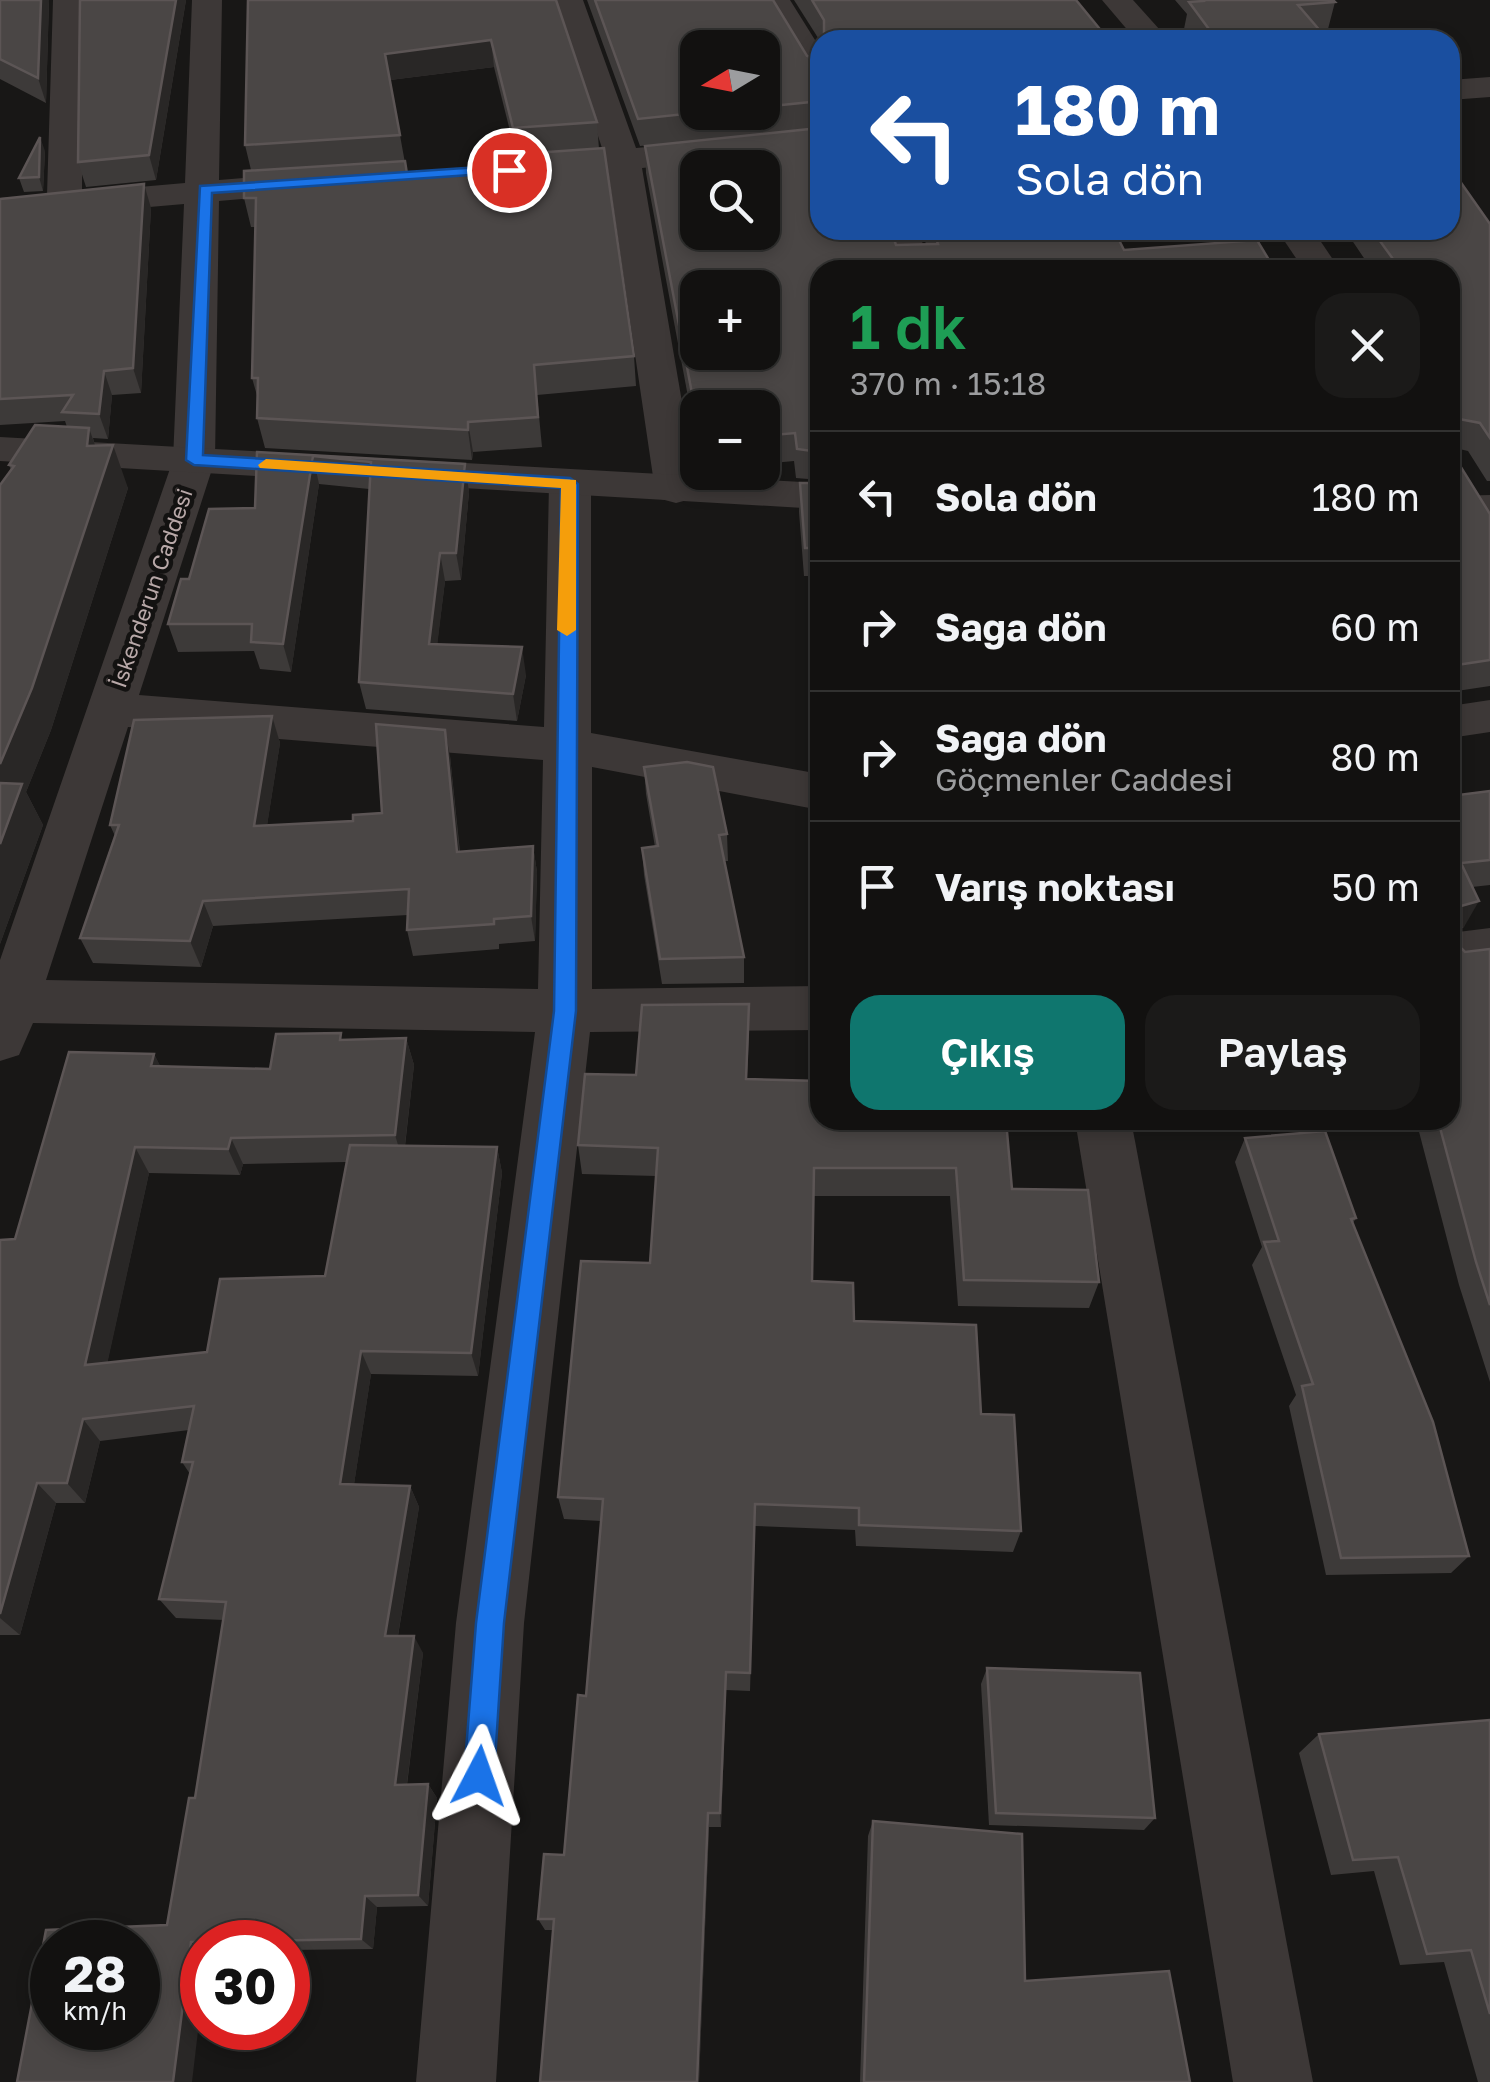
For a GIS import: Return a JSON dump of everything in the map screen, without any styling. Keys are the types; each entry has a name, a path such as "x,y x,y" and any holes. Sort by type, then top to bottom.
{"street":[{"path":"64,204 68,0"},
{"name":"İskenderun Caddesi","path":"5,1014 194,460 205,189 207,0"},
{"path":"568,0 624,162 676,490"},
{"path":"774,0 810,58"},
{"path":"1117,0 1144,30"},
{"path":"1460,89 1490,87"},
{"path":"504,170 810,143"},
{"path":"0,209 205,189 364,179"},
{"path":"0,449 810,496"},
{"path":"1460,480 1478,512"},
{"path":"456,2082 490,1623 565,1011 564,745 570,484"},
{"path":"110,709 564,745 810,790"},
{"path":"1460,720 1490,716"},
{"path":"1460,953 1490,949"},
{"path":"5,1014 810,1008"},
{"path":"1105,1130 1273,2082"}],"building":[{"path":"0,0 41,0 38,78 0,59"},
{"path":"80,0 176,0 149,155 78,162"},
{"path":"248,0 556,0 597,122 513,128 491,40 385,54 400,135 245,145"},
{"path":"595,0 773,0 810,57 810,102 780,105 780,30 680,30 680,115 638,119"},
{"path":"812,0 1076,0 1101,30 824,30 824,20"},
{"path":"1189,2 1335,2 1298,5 1319,30 1210,30"},
{"path":"810,129 810,240 894,240 896,245 938,244 937,240 1119,240 1124,250 1257,240 1269,260 810,260 810,451 797,449 795,433 780,434 780,390 691,390 688,370 780,370 780,270 680,270 680,330 645,146"},
{"path":"40,137 39,177 19,178"},
{"path":"604,148 634,356 534,365 538,417 468,422 468,430 257,418 258,378 252,378 256,198 244,198 244,171 405,161 407,174 522,164 520,154"},
{"path":"1460,181 1490,224 1490,438 1480,423 1460,419 1460,260 1394,260 1379,240 1460,240"},
{"path":"144,184 133,368 104,371 99,414 62,412 73,395 0,399 0,199"},
{"path":"35,425 89,428 87,446 113,445 32,688 0,764 0,485"},
{"path":"257,452 465,464 456,553 440,553 429,644 522,647 513,694 359,682 371,462 313,456 283,644 251,642 252,624 168,624 181,579 189,579 209,509 255,508"},
{"path":"1460,466 1490,514 1490,660 1460,664"},
{"path":"800,483 810,483 810,548 805,548"},
{"path":"272,716 254,826 353,821 353,815 382,813 376,724 445,730 457,852 533,846 531,916 494,919 494,924 407,930 409,889 203,901 190,941 80,938 119,825 110,825 134,720"},
{"path":"687,762 713,767 727,834 719,835 744,957 660,959 642,848 658,846 644,767"},
{"path":"0,783 22,784 0,844"},
{"path":"1490,791 1490,860 1461,863 1479,901 1461,906 1461,948 1465,952 1490,949 1490,1305 1441,1130 1460,1130 1460,795"},
{"path":"749,1004 746,1079 810,1081 810,1130 1007,1130 1012,1189 1088,1190 1099,1282 964,1280 956,1168 814,1168 812,1281 853,1283 854,1321 976,1325 981,1414 1014,1415 1021,1531 859,1525 859,1508 755,1504 750,1673 726,1672 720,1813 708,1813 697,2082 540,2082 554,1919 538,1919 544,1854 564,1855 578,1695 586,1696 603,1499 558,1497 581,1261 650,1263 658,1148 578,1145 585,1074 636,1075 642,1005"},
{"path":"341,1033 340,1040 406,1038 395,1135 231,1138 228,1149 135,1147 85,1365 207,1352 220,1279 325,1276 350,1145 497,1147 471,1353 361,1351 340,1484 410,1486 385,1636 414,1636 395,1785 428,1784 418,1895 365,1896 361,1939 310,1940 310,1920 180,1920 180,2028 173,2082 17,2082 30,2014 30,2050 160,2050 160,1925 167,1925 189,1798 195,1798 226,1602 159,1599 193,1462 182,1462 194,1406 83,1419 67,1483 37,1483 0,1614 0,1240 15,1239 69,1052 154,1054 151,1066 270,1069 276,1034"},
{"path":"1325,1131 1356,1218 1351,1219 1433,1422 1469,1556 1341,1558 1302,1386 1313,1384 1264,1242 1279,1241 1245,1138"},
{"path":"987,1668 1140,1673 1155,1818 996,1813"},
{"path":"1490,1720 1490,2014 1471,1950 1427,1954 1398,1857 1353,1860 1319,1734"},
{"path":"873,1821 1022,1834 1025,1981 1169,1971 1190,2082 864,2082"}],"slow traffic":[{"path":"266,465 570,484 567,630"}],"route":[{"path":"479,1776 490,1623 565,1011 564,745 570,484 194,460 205,189 509,170"}]}
